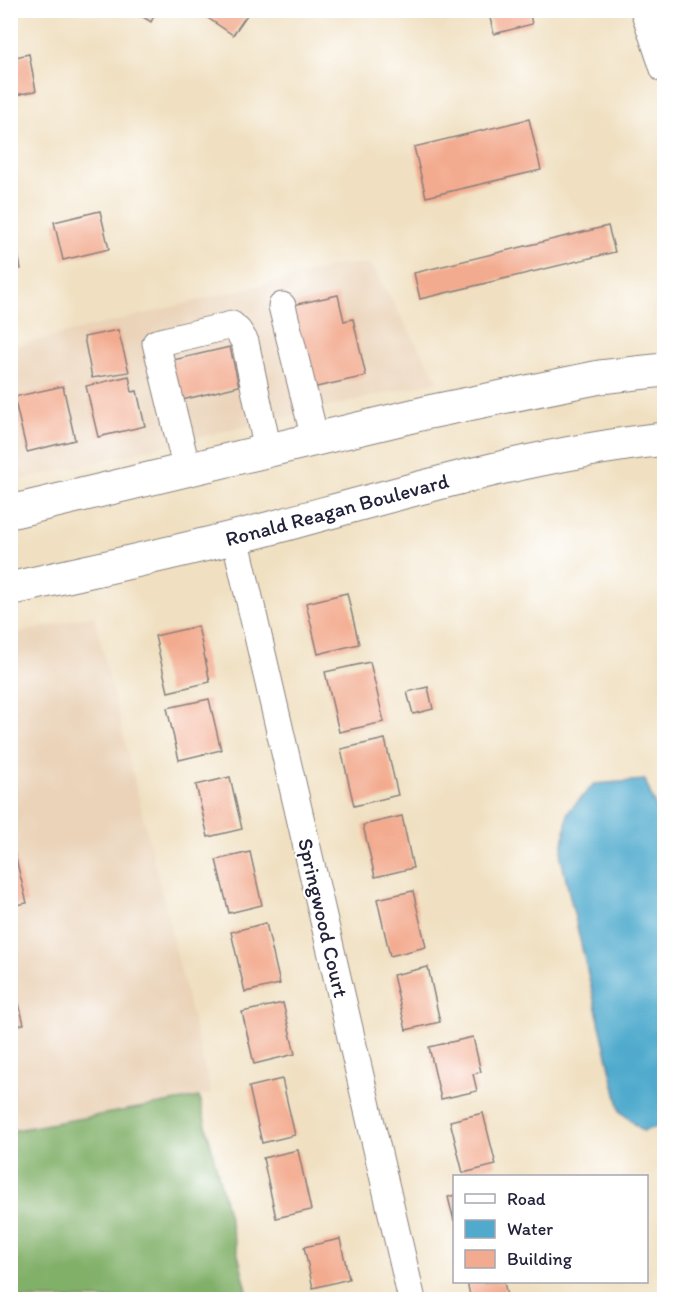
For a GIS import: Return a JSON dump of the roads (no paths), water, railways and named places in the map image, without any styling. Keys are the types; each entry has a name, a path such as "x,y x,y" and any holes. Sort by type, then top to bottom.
{"main road":[{"path":"10,512 429,412 589,380 664,370"},
{"name":"Ronald Reagan Boulevard","path":"10,589 235,537 455,479 613,445 664,439"}],"street":[{"path":"644,10 664,69"},
{"path":"282,306 315,439"},
{"path":"187,470 156,342 232,325 238,330 245,342 268,451"},
{"name":"Springwood Court","path":"235,537 412,1299"}],"water":[{"path":"645,780 664,829 664,1125 643,1131 620,1111 561,858 568,812 594,784"}]}
